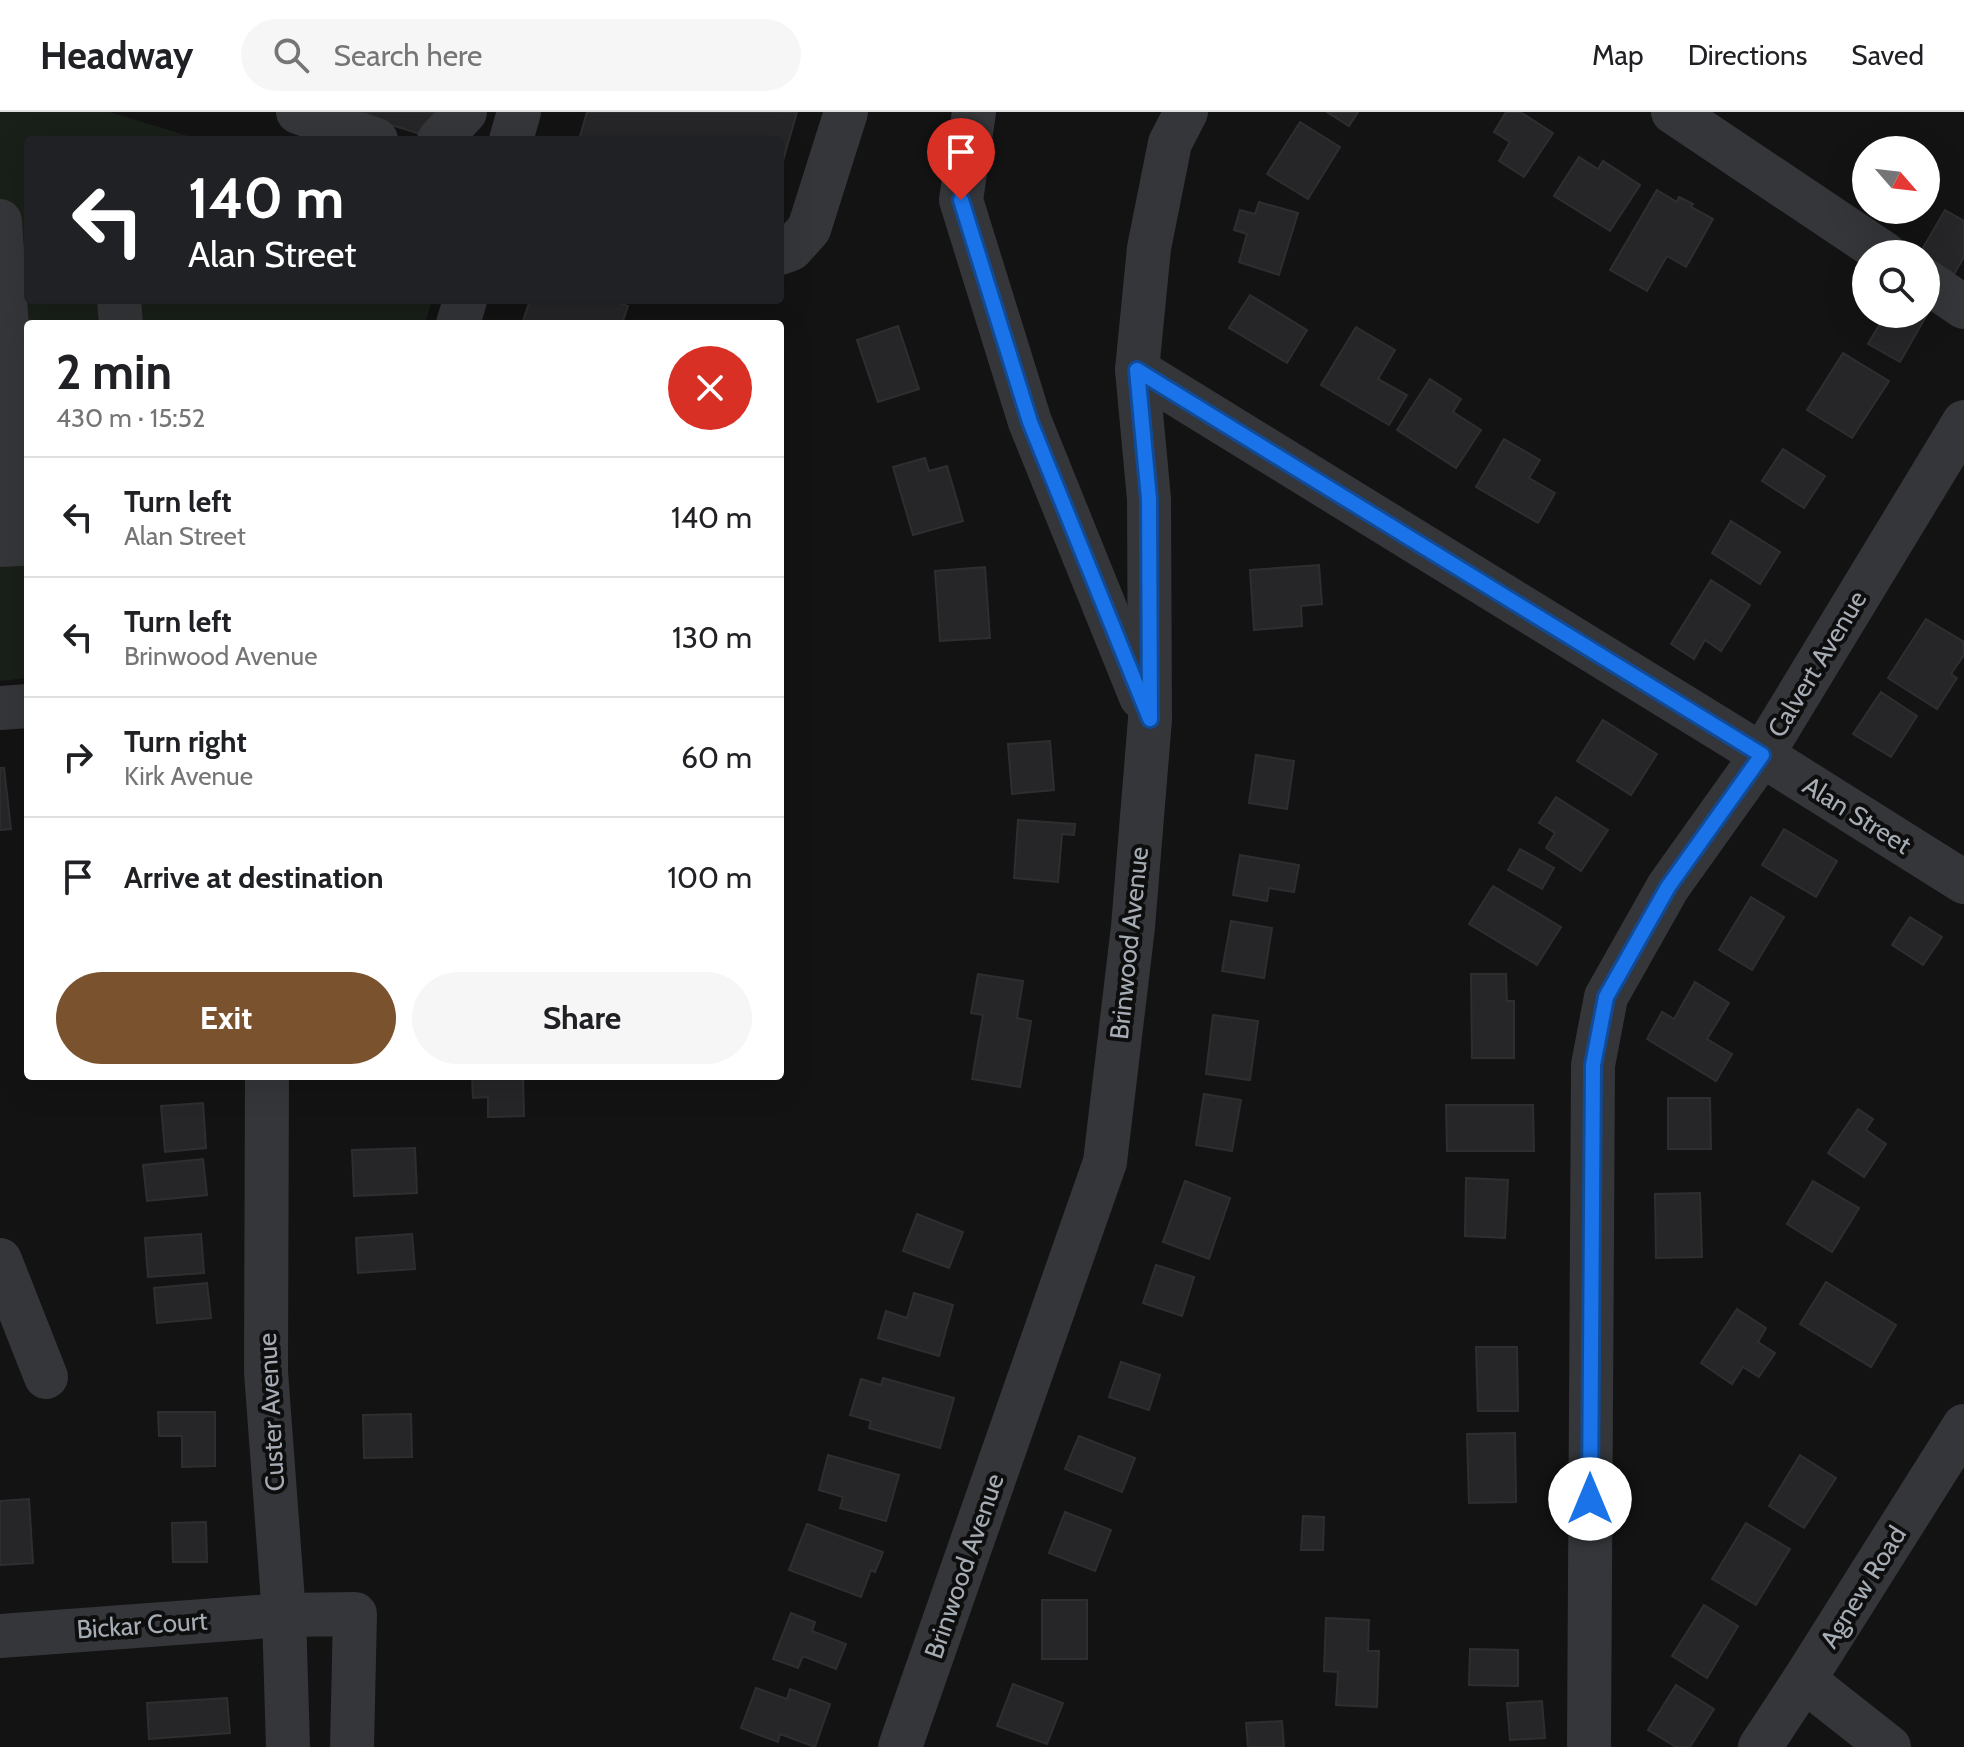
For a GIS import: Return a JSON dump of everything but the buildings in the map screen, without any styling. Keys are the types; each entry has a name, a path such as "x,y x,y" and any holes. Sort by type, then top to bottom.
{"street":[{"path":"298,112 365,136"},
{"path":"443,136 465,112"},
{"path":"784,252 791,249 809,229 846,112"},
{"path":"974,112 961,200 1030,422 1150,719"},
{"name":"Brinwood Avenue","path":"900,1747 1105,1162 1133,927 1150,719 1149,499 1137,370 1149,248 1170,143 1186,112"},
{"path":"1673,112 1864,240"},
{"path":"0,221 20,402 21,544 0,545"},
{"path":"1940,291 1964,307"},
{"name":"Alan Street","path":"1137,370 1964,882"},
{"name":"Calvert Avenue","path":"1589,1747 1593,1065 1606,997 1668,887 1762,755 1964,422"},
{"path":"0,708 24,706"},
{"name":"Custer Avenue","path":"267,1080 266,1372 284,1615 288,1735"},
{"path":"0,1260 46,1377"},
{"name":"Agnew Road","path":"1760,1747 1964,1426"},
{"name":"Bickar Court","path":"0,1636 284,1615 355,1614 352,1734"},
{"path":"1804,1680 1889,1747"},
{"path":"288,1735 352,1734"}],"shaded area":[{"path":"0,112 110,112 188,136 24,136 24,304 431,304 426,320 24,320 24,678 0,681"}],"route":[{"path":"961,200 1030,422 1150,719 1149,499 1137,370 1762,755 1668,887 1606,997 1593,1065 1590,1499"}]}
